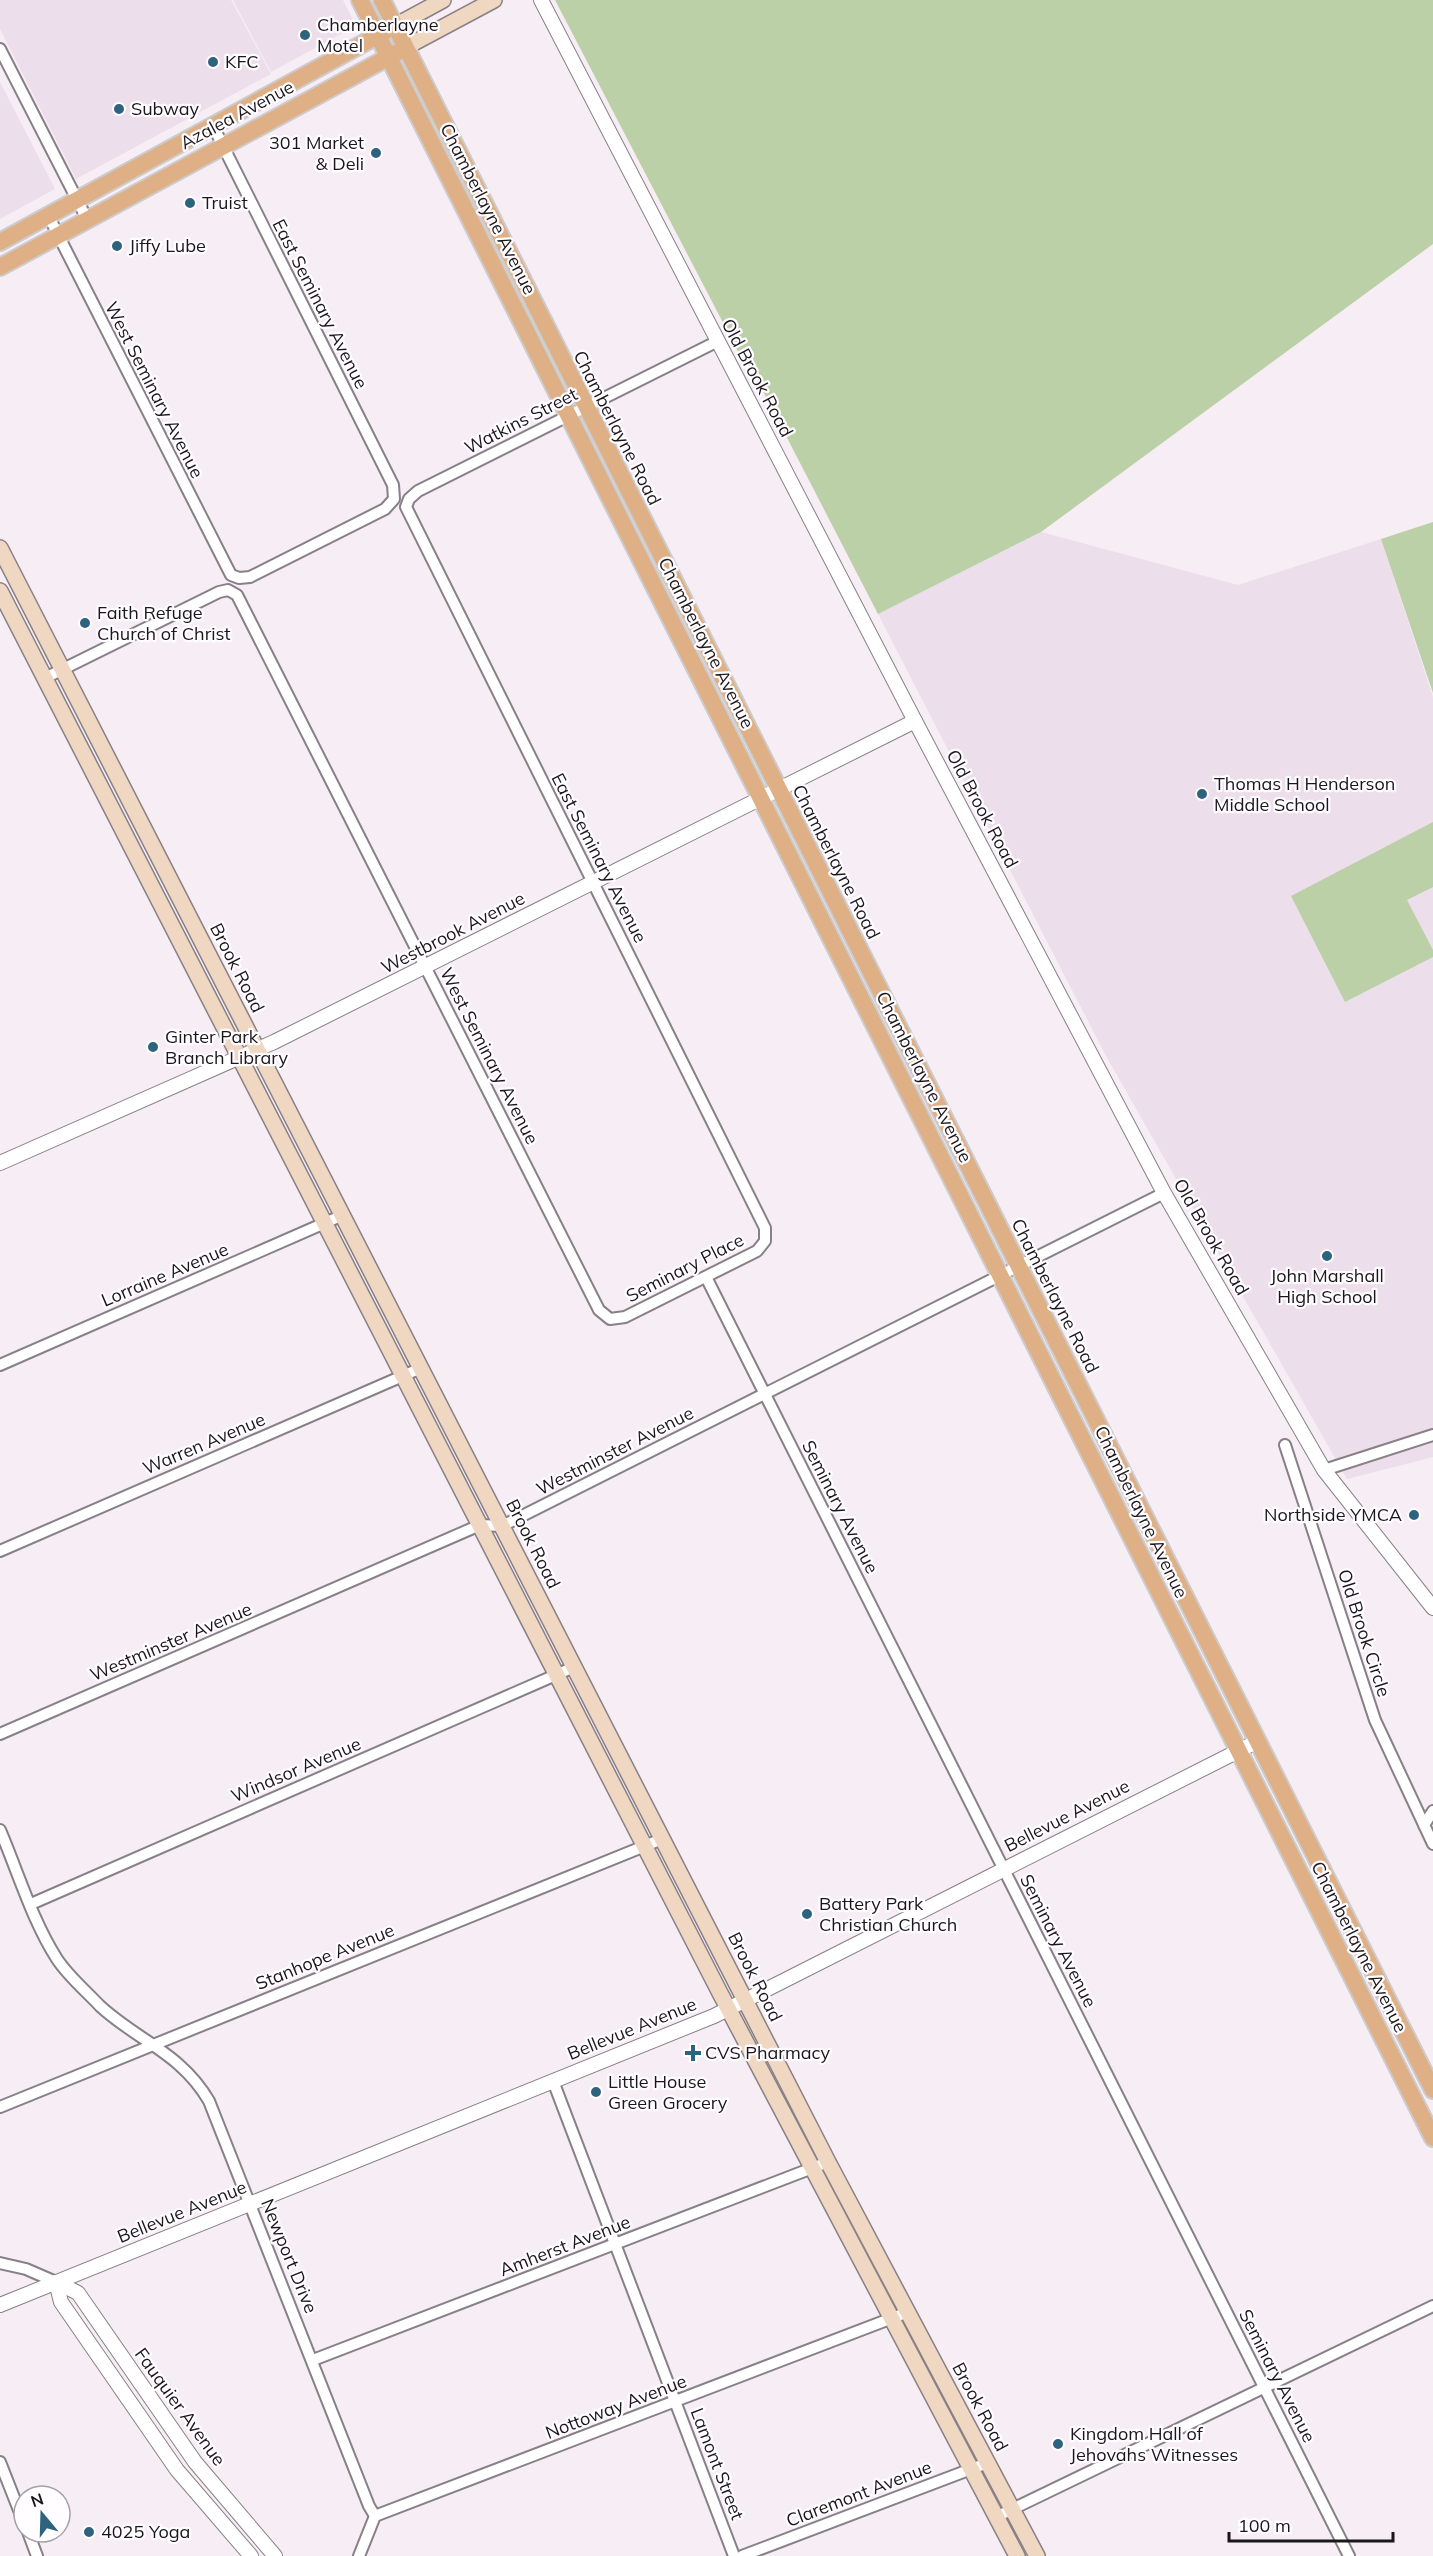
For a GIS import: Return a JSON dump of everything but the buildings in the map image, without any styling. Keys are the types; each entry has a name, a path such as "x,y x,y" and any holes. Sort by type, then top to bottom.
{"main road":[{"path":"360,0 378,35"},
{"name":"Chamberlayne Road","path":"382,0 578,412 770,793 1018,1267 1258,1741"},
{"name":"Azalea Avenue","path":"0,242 212,124 443,0"},
{"name":"Azalea Avenue","path":"0,267 494,0"},
{"name":"Chamberlayne Avenue","path":"378,35 578,412"},
{"name":"Brook Road","path":"0,548 828,2162 1037,2556"},
{"name":"Brook Road","path":"0,591 729,2009 1017,2556"},
{"name":"Chamberlayne Avenue","path":"770,793 1001,1275 1433,2139"},
{"name":"Chamberlayne Avenue","path":"1258,1741 1433,2090"}],"street":[{"name":"Old Brook Road","path":"541,0 915,721 1164,1193 1324,1470 1433,1608"},
{"path":"0,49 87,219"},
{"name":"East Seminary Avenue","path":"212,124 393,485 394,499 385,509 250,576 235,578"},
{"name":"West Seminary Avenue","path":"48,215 224,567 235,578"},
{"name":"Watkins Street","path":"407,502 418,491 718,341"},
{"name":"East Seminary Avenue","path":"407,502 408,516 765,1228"},
{"name":"West Seminary Avenue","path":"63,670 214,594 228,590 240,599 594,1301 604,1315"},
{"path":"45,678 63,670"},
{"name":"Westbrook Avenue","path":"0,1163 258,1050 915,721"},
{"name":"Westminster Avenue","path":"0,1734 480,1525 502,1526 1164,1193"},
{"name":"Lorraine Avenue","path":"0,1365 343,1215"},
{"name":"Seminary Place","path":"604,1315 616,1320 625,1317 757,1251 765,1241 765,1228"},
{"name":"Seminary Avenue","path":"706,1277 1349,2556"},
{"name":"Warren Avenue","path":"0,1551 421,1368"},
{"path":"1324,1470 1433,1435"},
{"name":"Old Brook Circle","path":"1285,1445 1375,1720 1433,1844"},
{"name":"Windsor Avenue","path":"31,1904 574,1667"},
{"name":"Bellevue Avenue","path":"0,2305 729,2009 1258,1741"},
{"path":"1424,1825 1433,1811"},
{"name":"Newport Drive","path":"0,1830 48,1942 62,1966 102,2007 155,2044 189,2074 209,2101 369,2506 375,2516"},
{"name":"Stanhope Avenue","path":"0,2107 662,1839"},
{"name":"Lamont Street","path":"553,2081 734,2556"},
{"name":"Amherst Avenue","path":"313,2360 828,2162"},
{"name":"Fauquier Avenue","path":"0,2263 26,2269 78,2293 195,2462 275,2556"},
{"name":"Fauquier Avenue","path":"56,2282 61,2302 165,2453 250,2556"},
{"path":"996,2517 1433,2307"},
{"name":"Nottoway Avenue","path":"375,2516 908,2312"},
{"path":"0,2462 12,2492"},
{"name":"Claremont Avenue","path":"742,2556 987,2463"},
{"path":"359,2556 375,2516"}],"shaded area":[{"path":"0,0 231,0 271,74 76,179 0,29"},
{"path":"233,0 343,0 355,24 354,27 271,72"},
{"path":"0,82 55,189 0,219"},
{"name":"Thomas H Henderson Middle School","path":"1041,532 1238,585 1381,539 1433,697 1433,1457 1347,1479 1106,1056 878,614"}],"green space":[{"path":"555,0 1433,0 1433,244 1041,532 878,614 750,366 743,361"},
{"path":"1433,522 1433,693 1381,539"},
{"path":"1433,822 1433,887 1407,900 1433,950 1433,957 1345,1002 1291,896"}],"place":[{"name":"Chamberlayne Motel","path":"305,35"},
{"name":"KFC","path":"213,62"},
{"name":"Subway","path":"119,109"},
{"name":"301 Market & Deli","path":"376,153"},
{"name":"Truist","path":"190,203"},
{"name":"Jiffy Lube","path":"117,246"},
{"name":"Faith Refuge Church of Christ","path":"85,623"},
{"name":"Thomas H Henderson Middle School","path":"1202,794"},
{"name":"Ginter Park Branch Library","path":"153,1047"},
{"name":"John Marshall High School","path":"1327,1256"},
{"name":"Northside YMCA","path":"1414,1515"},
{"name":"Battery Park Christian Church","path":"807,1914"},
{"name":"CVS Pharmacy","path":"693,2053"},
{"name":"Little House Green Grocery","path":"596,2092"},
{"name":"Kingdom Hall of Jehovahs Witnesses","path":"1058,2444"},
{"name":"4025 Yoga","path":"89,2532"}]}
